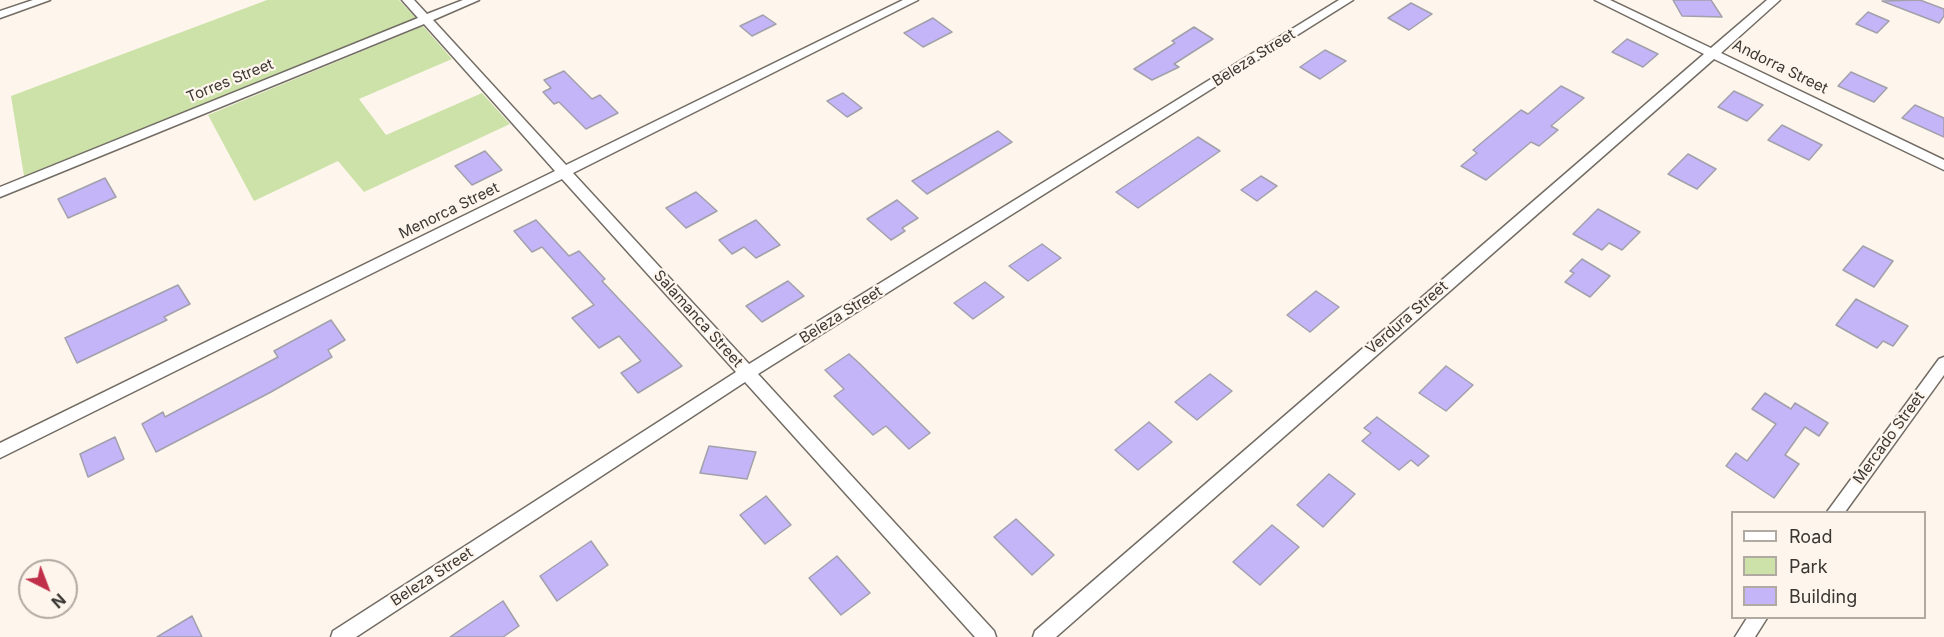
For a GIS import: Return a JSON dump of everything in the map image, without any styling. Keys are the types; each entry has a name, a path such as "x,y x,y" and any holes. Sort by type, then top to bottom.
{"street":[{"path":"0,15 44,0"},
{"name":"Salamanca Street","path":"408,0 987,637"},
{"name":"Torres Street","path":"0,192 473,0"},
{"name":"Menorca Street","path":"0,451 912,0"},
{"name":"Beleza Street","path":"340,637 747,373 1347,0"},
{"name":"Andorra Street","path":"1601,0 1944,165"},
{"name":"Verdura Street","path":"1041,637 1774,0"},
{"name":"Mercado Street","path":"1836,511 1944,363"},
{"path":"1744,637 1757,619"}],"green space":[{"path":"267,0 399,0 416,18 24,176 11,96"},
{"path":"423,26 452,59 359,99 386,135 482,93 510,124 364,192 338,161 254,201 208,115"}],"building":[{"path":"1673,0 1711,0 1722,17 1682,16"},
{"path":"1920,0 1944,9 1944,16 1939,23 1882,1"},
{"path":"1411,3 1432,14 1409,30 1388,18"},
{"path":"1868,12 1889,21 1877,33 1856,24"},
{"path":"763,15 776,24 752,36 740,26"},
{"path":"933,18 952,32 923,47 904,33"},
{"path":"1194,27 1213,39 1174,64 1179,67 1152,80 1134,69 1175,43 1172,41"},
{"path":"1627,39 1658,54 1643,67 1612,52"},
{"path":"1325,50 1346,61 1320,79 1300,67"},
{"path":"564,71 592,99 600,95 618,113 586,129 559,102 554,104 543,92 551,88 544,80"},
{"path":"1851,72 1887,88 1874,102 1838,86"},
{"path":"1561,86 1584,98 1551,126 1558,130 1539,146 1531,142 1486,180 1461,166 1477,153 1473,150 1521,110 1528,114"},
{"path":"1734,91 1763,105 1747,121 1718,107"},
{"path":"843,93 862,108 847,117 827,101"},
{"path":"1915,105 1944,118 1944,137 1902,118"},
{"path":"1782,125 1822,145 1809,160 1768,140"},
{"path":"998,131 1012,142 927,194 912,181"},
{"path":"1198,137 1220,151 1138,208 1116,192"},
{"path":"485,151 502,170 472,185 455,166"},
{"path":"1688,154 1716,169 1697,189 1668,174"},
{"path":"1261,176 1277,186 1257,201 1241,190"},
{"path":"105,178 116,197 68,218 58,199"},
{"path":"696,192 717,211 686,228 666,208"},
{"path":"897,200 918,218 902,228 905,231 891,240 867,219"},
{"path":"1598,209 1640,232 1622,250 1609,243 1602,250 1573,234"},
{"path":"536,220 569,256 579,251 605,279 602,281 682,366 638,393 621,373 641,361 619,336 599,348 572,318 594,305 542,247 532,252 514,231"},
{"path":"756,220 780,245 756,258 744,247 732,254 719,240"},
{"path":"1042,244 1061,258 1028,281 1009,266"},
{"path":"1863,246 1893,261 1874,287 1843,270"},
{"path":"1582,259 1610,276 1590,297 1565,282 1574,273 1570,271"},
{"path":"788,281 804,296 762,322 746,306"},
{"path":"985,282 1004,297 973,319 954,303"},
{"path":"178,285 190,304 164,317 167,320 77,363 65,338"},
{"path":"1316,291 1339,307 1310,332 1287,315"},
{"path":"1856,299 1908,326 1893,346 1883,341 1877,348 1836,325"},
{"path":"331,320 345,340 328,350 332,357 271,392 156,452 142,424 163,412 165,417 278,357 274,351"},
{"path":"849,354 930,433 909,449 886,426 873,435 834,396 844,389 825,370"},
{"path":"1446,366 1473,385 1446,411 1419,393"},
{"path":"1210,374 1232,391 1197,420 1175,402"},
{"path":"1765,393 1791,409 1795,403 1828,423 1819,436 1805,427 1785,455 1799,464 1774,498 1726,466 1736,453 1747,461 1776,424 1752,409"},
{"path":"1377,417 1429,456 1418,466 1411,460 1399,470 1362,441 1371,433 1364,428"},
{"path":"1149,422 1172,442 1138,470 1115,450"},
{"path":"115,437 124,459 88,477 80,454"},
{"path":"709,446 756,452 747,479 700,473"},
{"path":"1329,474 1355,494 1323,527 1297,505"},
{"path":"766,496 791,525 765,544 740,515"},
{"path":"1016,519 1054,555 1032,575 994,537"},
{"path":"1272,525 1299,547 1260,585 1233,562"},
{"path":"591,541 608,565 557,601 540,576"},
{"path":"837,556 870,593 841,615 809,578"},
{"path":"503,601 519,626 503,637 450,637"},
{"path":"192,616 202,637 157,637"}]}
